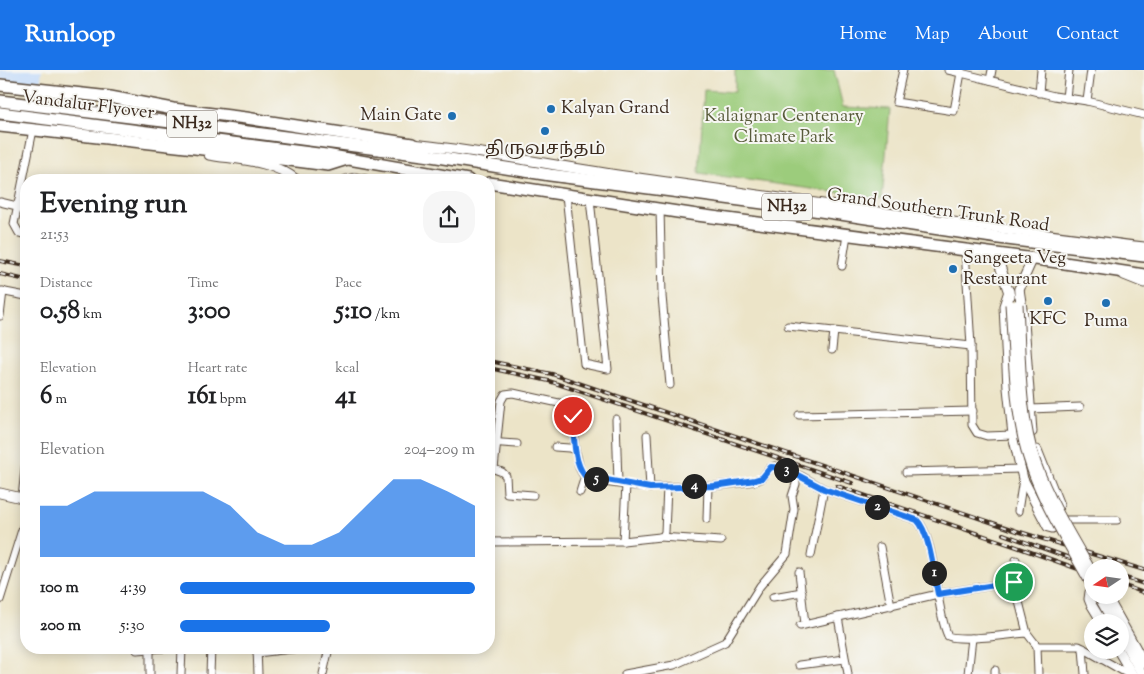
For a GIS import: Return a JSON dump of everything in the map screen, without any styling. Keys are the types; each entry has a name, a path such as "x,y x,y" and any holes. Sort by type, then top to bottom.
{"highway":[{"path":"0,85 110,97 412,144 431,156"},
{"name":"Vandalur Flyover","path":"0,102 188,124 431,156"},
{"name":"Vandalur Flyover","path":"0,113 349,159"},
{"path":"0,126 328,165 349,159"},
{"name":"Grand Southern Trunk Road","path":"431,156 550,175 784,206 999,238 1144,256"},
{"name":"NH32","path":"349,159 433,174"},
{"name":"Grand Southern Trunk Road","path":"495,184 706,216 996,254"},
{"name":"NH32","path":"996,254 1144,275"}],"street":[{"path":"903,70 896,102 954,111 961,72"},
{"path":"948,70 1039,93 1087,101 1144,115"},
{"path":"990,80 992,70"},
{"path":"1039,93 1041,70"},
{"path":"1066,98 1069,70"},
{"path":"1087,101 1092,70"},
{"path":"24,174 33,130"},
{"path":"412,144 459,149 593,172 904,216 1144,247"},
{"path":"175,146 222,157 266,164 288,174"},
{"path":"20,192 14,227 20,233"},
{"path":"566,195 584,364 608,369 590,199"},
{"path":"0,202 17,206"},
{"path":"660,208 662,296 670,385"},
{"path":"842,266 847,235"},
{"path":"966,250 971,346 972,425 977,433 987,436 1013,435"},
{"path":"996,254 1014,304 1025,413 1036,462 1054,504 1085,559"},
{"path":"1032,260 1014,304 1019,419 1031,469 1055,519 1084,572"},
{"path":"1114,270 1144,283"},
{"path":"1019,289 1024,322 1031,424 1040,460 1064,514 1064,520"},
{"path":"0,316 1,291 20,295"},
{"path":"1009,291 1004,306 1008,388 1013,435 1023,478 1048,527 1052,528 1064,520 1117,520"},
{"path":"788,326 971,346"},
{"path":"832,350 834,331"},
{"path":"495,433 503,396 513,393 568,405 573,416 574,450 580,469 585,476 650,488 708,486 755,480 762,478 771,467 784,468 824,489 917,520 922,524 926,534 948,636 972,638 1027,633"},
{"path":"1030,408 1080,407"},
{"path":"799,415 973,411"},
{"path":"616,419 618,483"},
{"path":"647,435 650,488"},
{"path":"495,442 517,444"},
{"path":"554,447 572,448 574,450"},
{"path":"495,469 506,476 506,493 533,495"},
{"path":"906,472 1021,469"},
{"path":"625,674 674,665 725,642 760,586 787,554 794,508 792,496 796,484 796,474"},
{"path":"580,492 585,476"},
{"path":"1018,511 1023,478"},
{"path":"623,541 626,485"},
{"path":"707,519 708,486"},
{"path":"660,537 665,532 667,487"},
{"path":"811,555 824,489"},
{"path":"0,492 20,497"},
{"path":"0,600 20,536"},
{"path":"495,542 623,541 660,537 721,541"},
{"path":"880,547 890,606"},
{"path":"1016,560 1014,582 1027,633 1037,646 1038,674"},
{"path":"800,572 802,625 938,594 1014,582"},
{"path":"773,596 802,592"},
{"path":"1112,604 1144,656"},
{"path":"1112,604 1144,663"},
{"path":"838,617 848,674"},
{"path":"968,674 972,638"},
{"path":"1037,646 1079,646 1128,674"},
{"path":"1083,648 1085,674"},
{"path":"1129,651 1142,674"},
{"path":"150,654 150,674"},
{"path":"181,674 182,654"},
{"path":"210,674 211,654"},
{"path":"257,654 258,674"},
{"path":"323,674 328,654"},
{"path":"799,665 845,659"},
{"path":"1123,659 1132,674"}],"shaded area":[{"path":"0,70 42,70 40,87 0,80"}],"green space":[{"name":"Kalaignar Centenary Climate Park","path":"735,70 834,70 843,107 890,109 882,199 699,173 704,90 735,92"}],"railway":[{"path":"0,261 20,265"},
{"path":"0,274 20,279"},
{"path":"495,362 552,374 1017,531 1144,570"},
{"path":"495,369 549,381 852,483"},
{"path":"837,486 1084,571"},
{"path":"1003,534 1084,563"},
{"path":"1129,579 1144,584"},
{"path":"1129,587 1144,593"}],"place":[{"name":"Kalyan Grand","path":"551,109"},
{"name":"Main Gate","path":"452,116"},
{"name":"திருவசந்தம்","path":"545,131"},
{"name":"Sangeeta Veg Restaurant","path":"953,269"},
{"name":"KFC","path":"1048,301"},
{"name":"Puma","path":"1106,303"}],"route":[{"path":"573,416 574,450 577,454 582,473 590,478 650,488 708,486 755,480 762,478 771,467 784,468 824,489 913,518 922,524 926,534 938,594 1014,582"}]}
